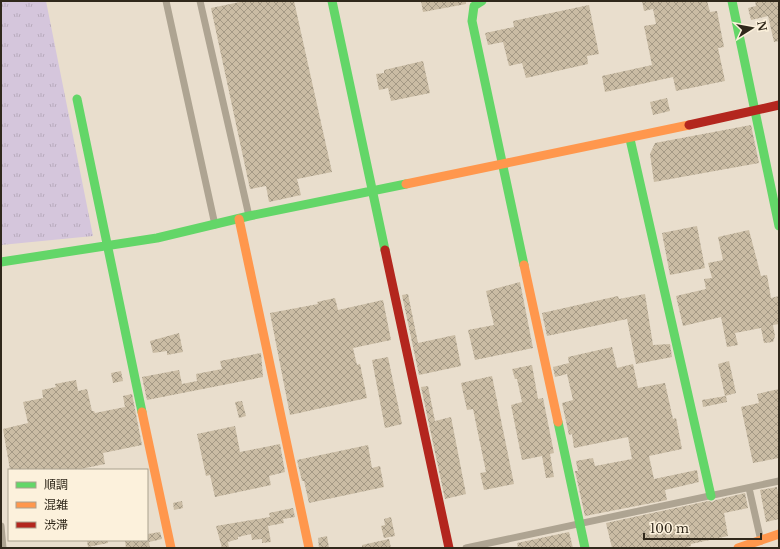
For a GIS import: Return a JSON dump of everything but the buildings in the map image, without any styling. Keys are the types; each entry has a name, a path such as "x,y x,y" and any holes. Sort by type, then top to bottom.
{"street":[{"path":"166,1 215,225"},
{"path":"200,1 249,216"},
{"path":"332,1 449,548"},
{"path":"482,1 476,4 472,10 472,21 586,548"},
{"path":"732,1 779,226"},
{"path":"77,99 171,548"},
{"path":"1,262 109,248 249,216 630,139 779,105"},
{"path":"630,139 711,496"},
{"path":"239,219 309,548"},
{"path":"466,548 494,545 581,524 779,482"},
{"path":"749,488 761,541"},
{"path":"1,528 3,548"},
{"path":"738,548 779,534"}],"green space":[{"path":"1,1 46,1 93,236 1,245"}],"traffic: fast":[{"path":"332,1 385,250"},
{"path":"482,1 474,6 472,21 524,265"},
{"path":"732,1 779,226"},
{"path":"77,99 142,412"},
{"path":"630,139 711,496"},
{"path":"1,262 157,238 249,216 406,184"},
{"path":"558,422 585,548"}],"traffic: slow":[{"path":"406,184 689,125"},
{"path":"239,219 309,548"},
{"path":"524,265 558,422"},
{"path":"142,412 171,548"},
{"path":"738,548 779,534"}],"traffic: jam":[{"path":"689,125 779,105"},
{"path":"385,250 449,548"}]}
